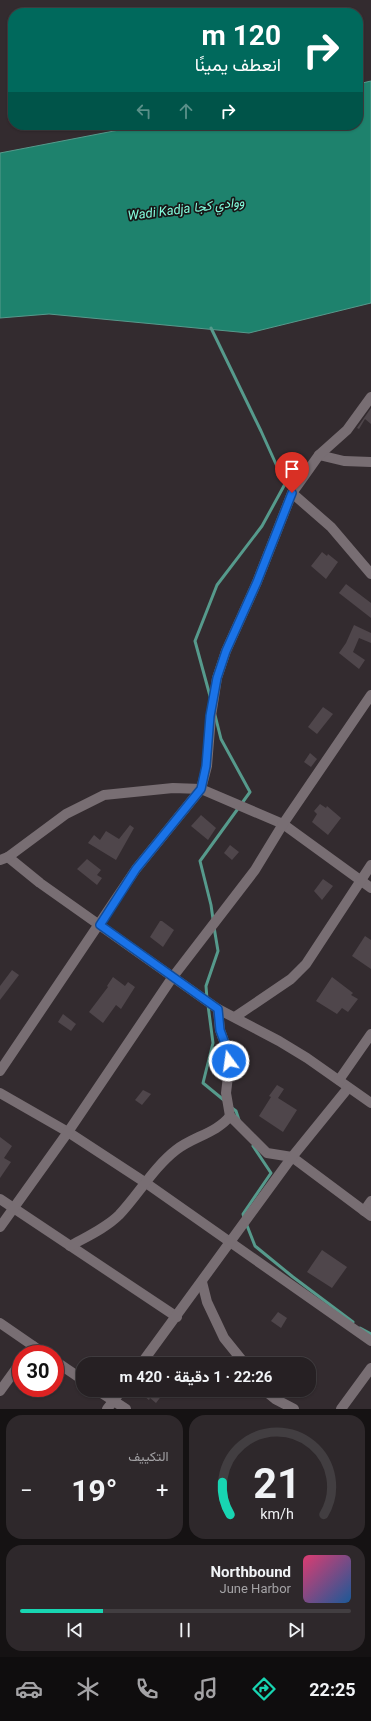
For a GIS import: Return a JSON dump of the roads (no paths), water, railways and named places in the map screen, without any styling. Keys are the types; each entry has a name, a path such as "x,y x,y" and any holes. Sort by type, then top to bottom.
{"street":[{"path":"0,1071 100,925 136,869 201,789 206,766 210,716 217,678 226,651 257,582 292,493 319,455 347,430 371,397"},
{"path":"319,455 344,461 371,462"},
{"path":"292,493 331,527 371,574"},
{"path":"0,1227 68,1132 172,978 255,870 284,824 371,695"},
{"path":"371,888 284,824 201,789 172,788 104,795 66,814 4,859 218,1009 307,1058 371,1103"},
{"path":"235,1017 291,979 306,964 371,865"},
{"path":"218,1009 220,1030 228,1052 229,1068 226,1093 230,1116 267,1153 292,1157 368,1213 371,1201"},
{"path":"338,1080 371,1034"},
{"path":"146,1357 177,1317 292,1157 348,1088"},
{"path":"0,1093 68,1132 146,1183 371,1341"},
{"path":"70,1246 89,1236 118,1216 157,1168 176,1150 200,1135 220,1126 230,1116"},
{"path":"0,1199 177,1317"},
{"path":"202,1282 207,1302 224,1338 239,1357"},
{"path":"0,1323 24,1345"},
{"path":"64,1367 76,1375"},
{"path":"341,1409 371,1368"},
{"path":"0,1391 12,1374"},
{"path":"103,1397 110,1405 126,1409"},
{"path":"110,1405 116,1397"},
{"path":"273,1397 294,1409"}],"water":[{"name":"Wadi Kadja ووادي كجا","path":"371,81 371,303 249,333 49,314 0,318 0,153 119,130 363,130 363,83"}],"waterway":[{"path":"210,696 195,641 217,585 262,526 285,484 211,328"},
{"path":"213,919 200,861 250,792 221,739 215,715"},
{"path":"207,999 206,986 218,951 214,927"},
{"path":"208,1005 213,1043 203,1083 225,1101"},
{"path":"232,1108 236,1111 239,1120"},
{"path":"244,1218 243,1214 271,1173 253,1146"},
{"path":"246,1223 255,1246 293,1277 353,1322"},
{"path":"360,1328 371,1334"}]}
